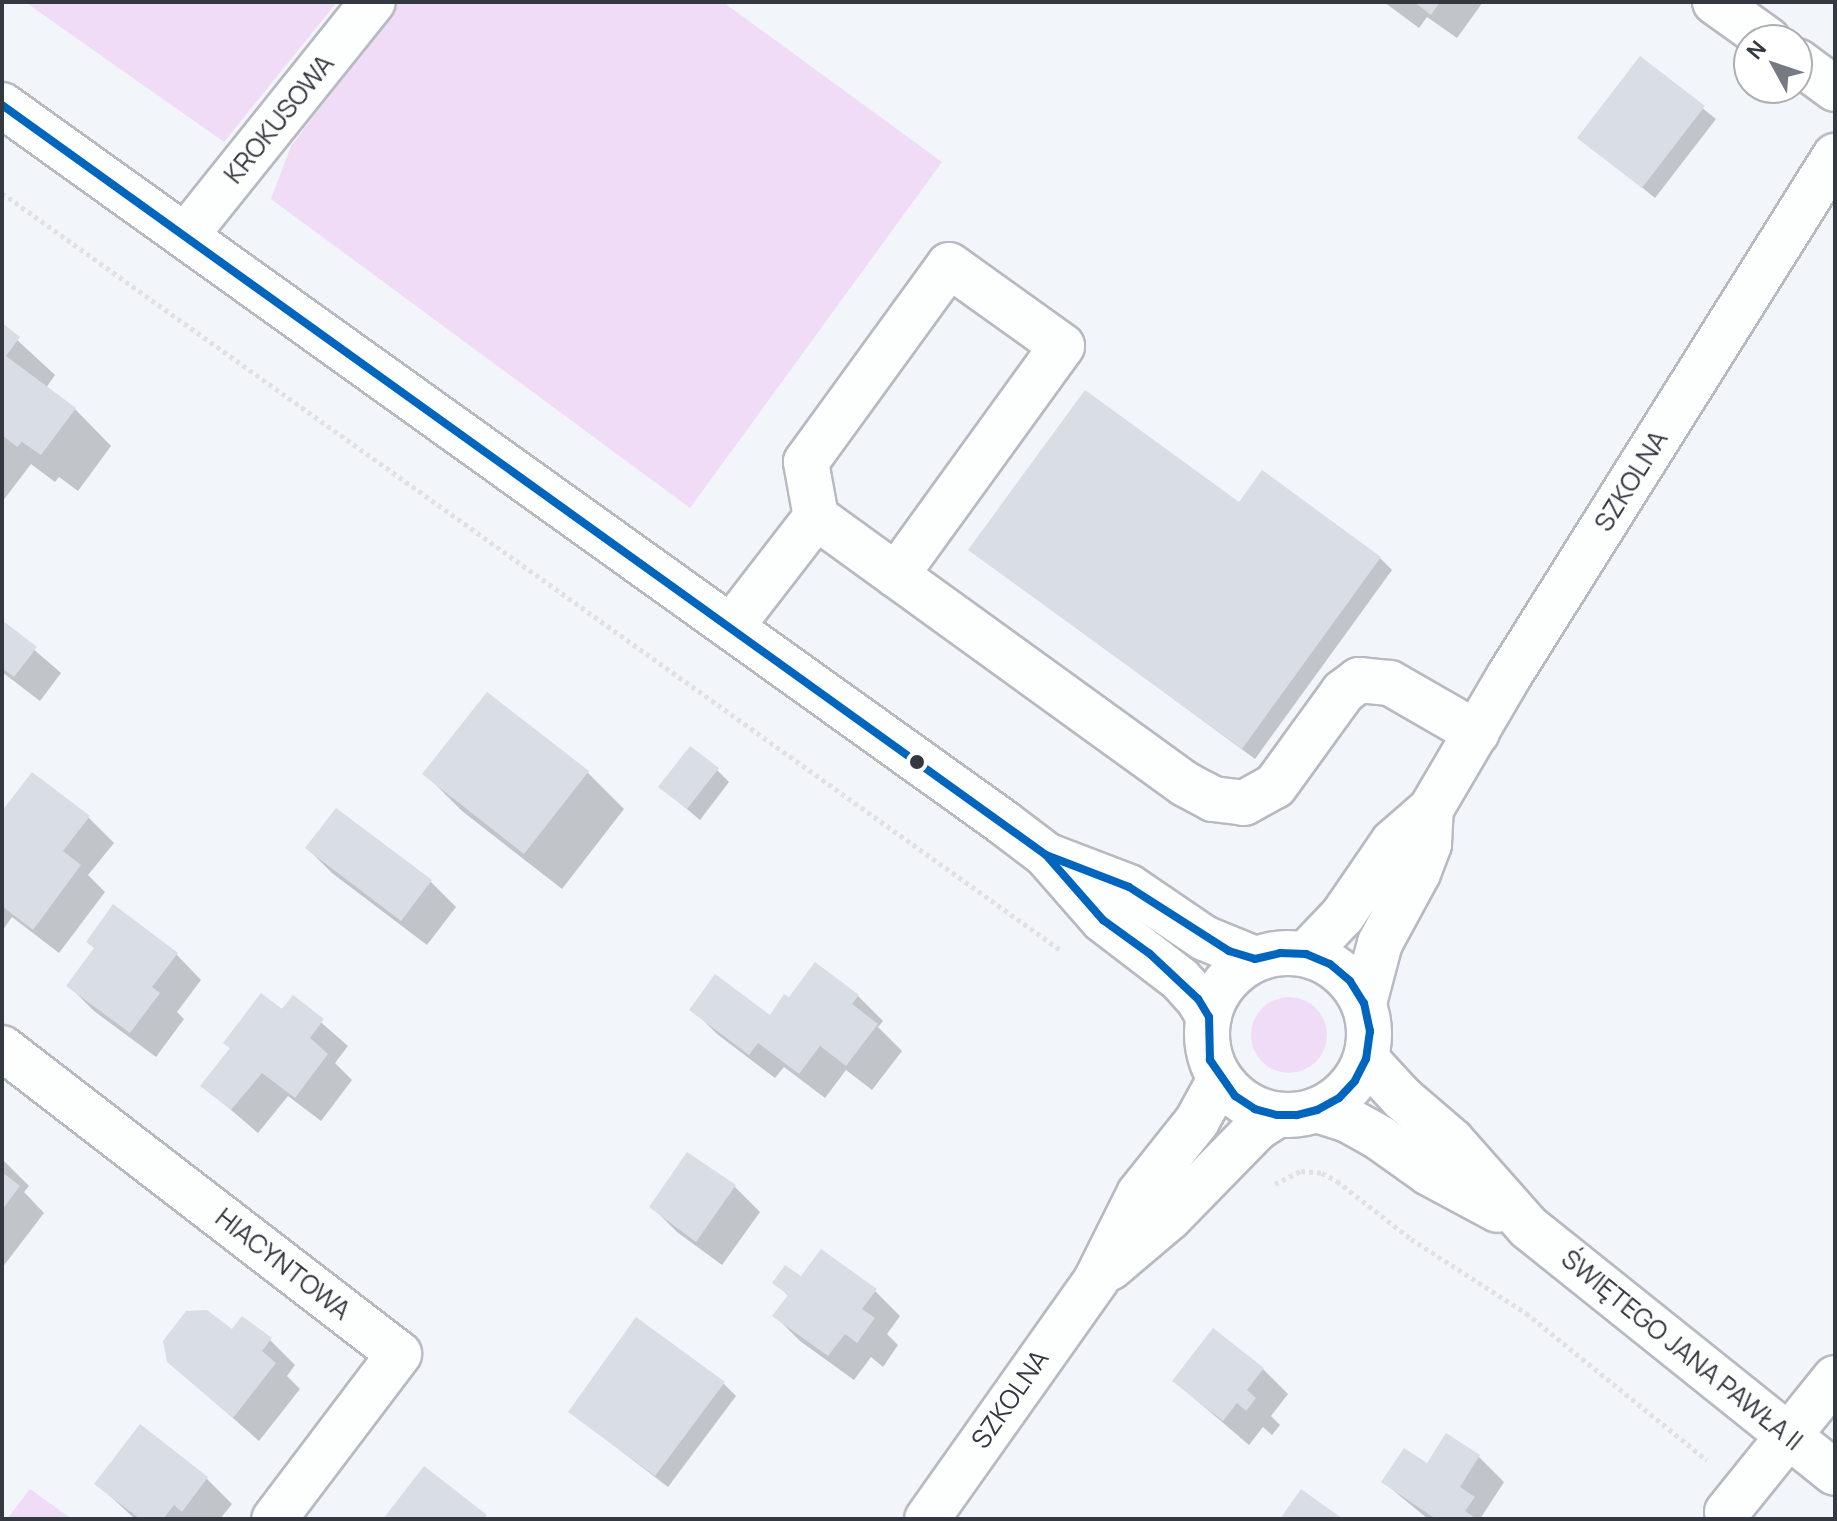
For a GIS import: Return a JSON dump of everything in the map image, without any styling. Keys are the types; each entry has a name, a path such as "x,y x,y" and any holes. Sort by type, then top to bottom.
{"street":[{"name":"KROKUSOWA","path":"186,235 373,2"},
{"path":"1715,2 1746,24"},
{"path":"1813,73 1835,89"},
{"path":"2,105 1046,855 1103,920 1180,979 1209,1017"},
{"name":"SZKOLNA","path":"1306,954 1343,915 1393,842 1431,809 1509,676 1835,156"},
{"path":"896,575 1062,346 949,265 806,462 816,517 896,575 1185,784 1213,799 1244,803 1275,786 1343,692 1359,680 1390,683 1477,733"},
{"path":"731,627 816,517"},
{"name":"SZKOLNA","path":"1364,1003 1380,943 1418,873 1429,844 1431,809"},
{"path":"1046,855 1129,887 1204,938 1255,959"},
{"path":"1280,953 1306,954 1330,964 1350,981 1364,1003 1370,1031 1366,1059 1355,1081 1339,1098 1297,1113 1245,1103 1220,1079 1210,1060 1207,1039 1209,1017 1217,993 1233,973 1255,959 1280,953"},
{"name":"HIACYNTOWA","path":"2,1048 399,1354 274,1519"},
{"name":"ŚWIĘTEGO JANA PAWŁA II","path":"1366,1059 1402,1098 1452,1141 1528,1227 1835,1473"},
{"name":"SZKOLNA","path":"927,1519 1096,1280 1139,1194 1197,1121 1220,1079"},
{"name":"SZKOLNA","path":"1096,1280 1169,1218 1257,1128 1297,1113"},
{"name":"ŚWIĘTEGO JANA PAWŁA II","path":"1297,1113 1348,1120 1380,1138 1429,1173 1528,1227"},
{"path":"1735,1501 1835,1378"}],"path":[{"path":"2,193 1069,956"},
{"path":"1215,1170 1252,1192 1265,1190 1301,1171 1322,1173 1337,1181 1411,1239 1526,1313 1735,1501"}],"shaded area":[{"path":"25,2 337,2 224,142"},
{"path":"400,2 723,2 942,162 690,508 271,199 291,146"},
{"path":"1289,997 1304,1000 1316,1008 1324,1020 1327,1035 1324,1050 1316,1062 1304,1070 1289,1073 1274,1070 1262,1062 1254,1050 1251,1035 1254,1020 1262,1008 1274,1000"},
{"path":"30,1489 72,1519 7,1519"}],"building":[{"path":"1414,2 1440,2 1431,15"},
{"path":"1640,56 1705,106 1642,188 1577,138"},
{"path":"2,323 20,337 6,356 76,408 41,455 22,442 17,447 2,435"},
{"path":"1085,390 1239,502 1262,470 1381,557 1242,749 968,550"},
{"path":"2,620 37,647 14,677 2,668"},
{"path":"487,692 589,771 524,854 422,774"},
{"path":"690,746 719,768 687,809 658,787"},
{"path":"32,772 90,816 63,851 81,865 33,930 2,906 2,811"},
{"path":"336,808 432,880 401,921 305,848"},
{"path":"113,904 178,953 152,987 160,993 130,1033 66,986 94,948 86,942"},
{"path":"815,962 859,995 852,1004 878,1024 846,1066 820,1046 799,1074 758,1043 749,1055 689,1010 715,974 770,1015 784,994 789,997"},
{"path":"261,993 282,1009 293,995 324,1019 310,1038 328,1054 295,1098 262,1073 231,1110 200,1086 230,1048 223,1043"},
{"path":"687,1152 736,1185 696,1242 649,1207"},
{"path":"2,1172 20,1186 2,1210"},
{"path":"821,1249 877,1289 862,1309 875,1318 857,1343 845,1334 828,1356 772,1316 788,1295 772,1283 785,1265 801,1276"},
{"path":"207,1310 232,1329 242,1316 272,1338 262,1351 276,1363 233,1418 167,1362 163,1341 186,1311"},
{"path":"636,1317 725,1382 655,1476 568,1412"},
{"path":"1213,1328 1264,1368 1247,1390 1256,1398 1246,1411 1237,1403 1223,1421 1172,1381"},
{"path":"140,1424 208,1477 182,1512 174,1505 163,1519 140,1519 94,1484"},
{"path":"1446,1433 1480,1455 1460,1487 1475,1497 1465,1511 1476,1519 1436,1519 1381,1482 1404,1448 1427,1463"},
{"path":"424,1466 487,1515 484,1519 383,1519"},
{"path":"1301,1489 1343,1519 1280,1519"}],"transit line":[{"path":"2,105 1046,855"},
{"path":"1046,855 1129,887 1229,951 1255,959 1280,953 1306,954 1330,964 1350,981 1364,1003 1370,1031 1366,1059 1355,1081 1339,1098 1317,1110 1297,1115 1277,1115 1255,1109 1235,1096 1210,1060 1209,1017 1198,999 1150,954 1103,920 1046,855"}]}
